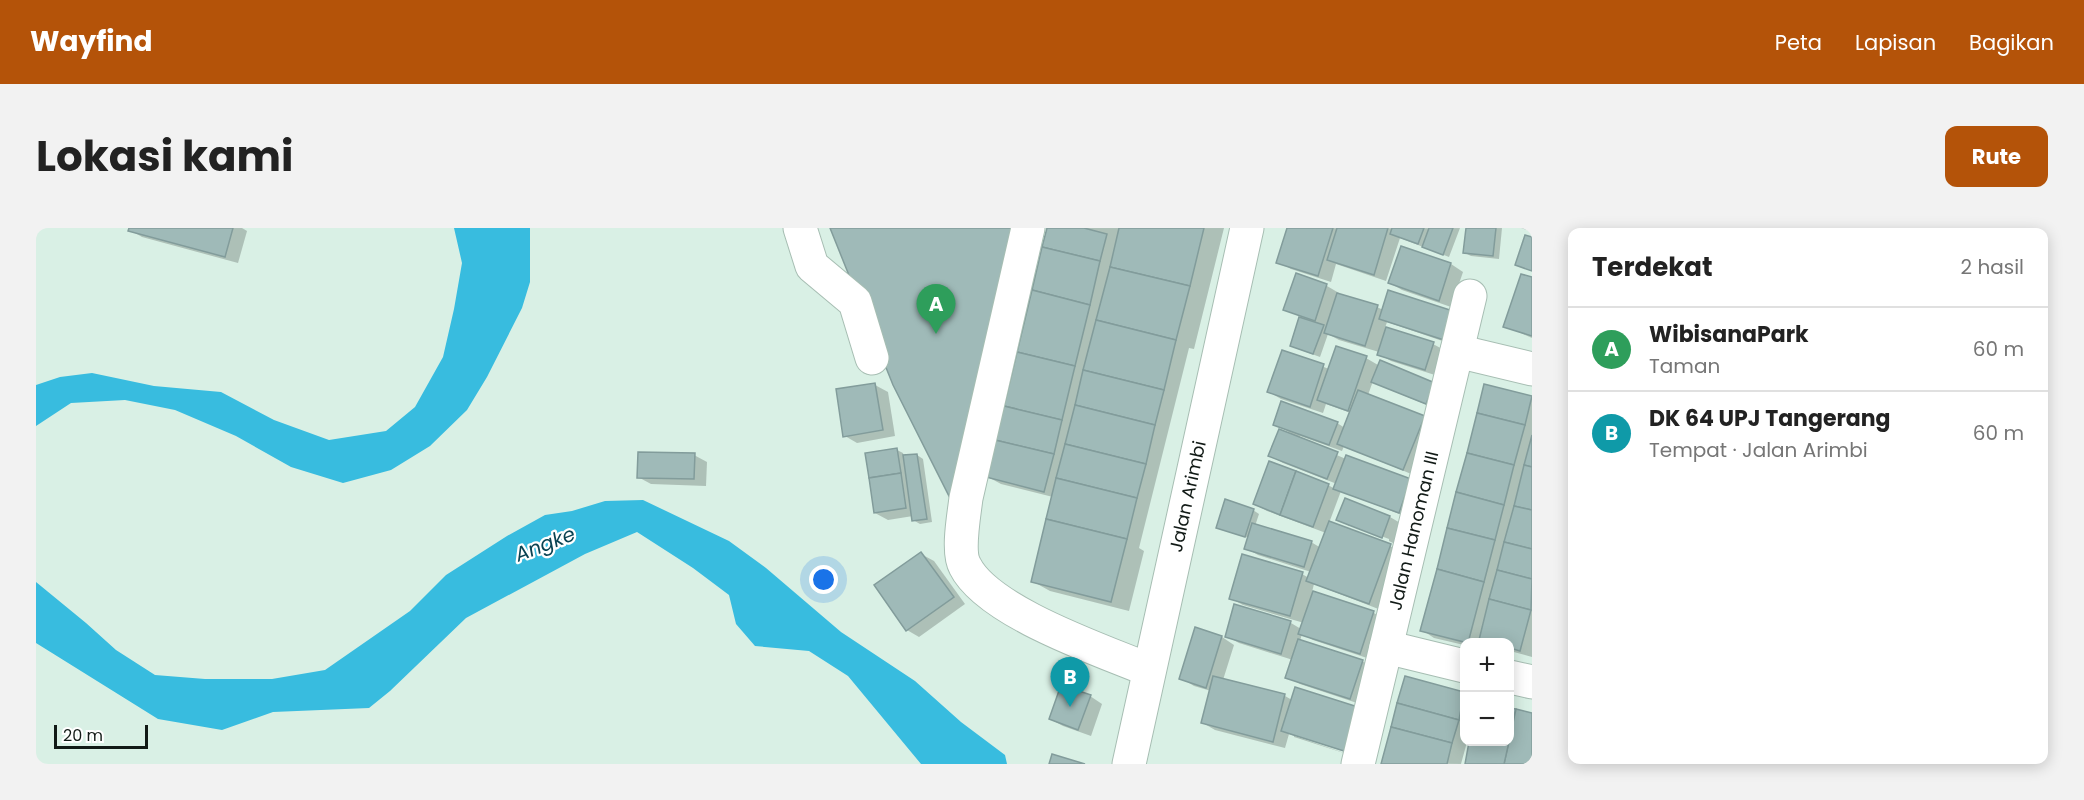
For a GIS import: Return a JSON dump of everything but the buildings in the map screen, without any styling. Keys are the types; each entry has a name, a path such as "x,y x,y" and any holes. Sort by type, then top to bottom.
{"street":[{"path":"800,228 812,266 855,302 872,358"},
{"path":"1028,228 966,498 961,531 964,565 982,590 1025,617 1149,670"},
{"name":"Jalan Arimbi","path":"1129,764 1247,228"},
{"name":"Jalan Hanoman III","path":"1358,764 1470,296"},
{"path":"1457,351 1532,369"},
{"path":"1386,647 1460,665"},
{"path":"1514,677 1532,682"}],"water":[{"path":"454,228 530,228 530,282 522,308 487,377 467,410 430,446 391,470 343,483 291,467 236,436 175,410 125,400 71,403 36,426 36,385 60,377 92,373 154,386 221,392 274,420 329,440 386,431 415,407 443,357 462,263"},
{"name":"Angke","path":"643,500 729,541 766,568 841,632 915,681 961,722 1005,755 1007,764 921,764 848,676 809,651 755,646 736,624 729,595 693,568 637,532 585,554 466,618 390,691 369,708 273,712 222,730 158,719 36,643 36,582 116,650 155,675 205,679 272,679 325,670 410,611 446,575 545,515 572,511 605,501"}],"place":[{"name":"WibisanaPark","path":"936,334"},
{"name":"DK 64 UPJ Tangerang","path":"1070,707"}]}
